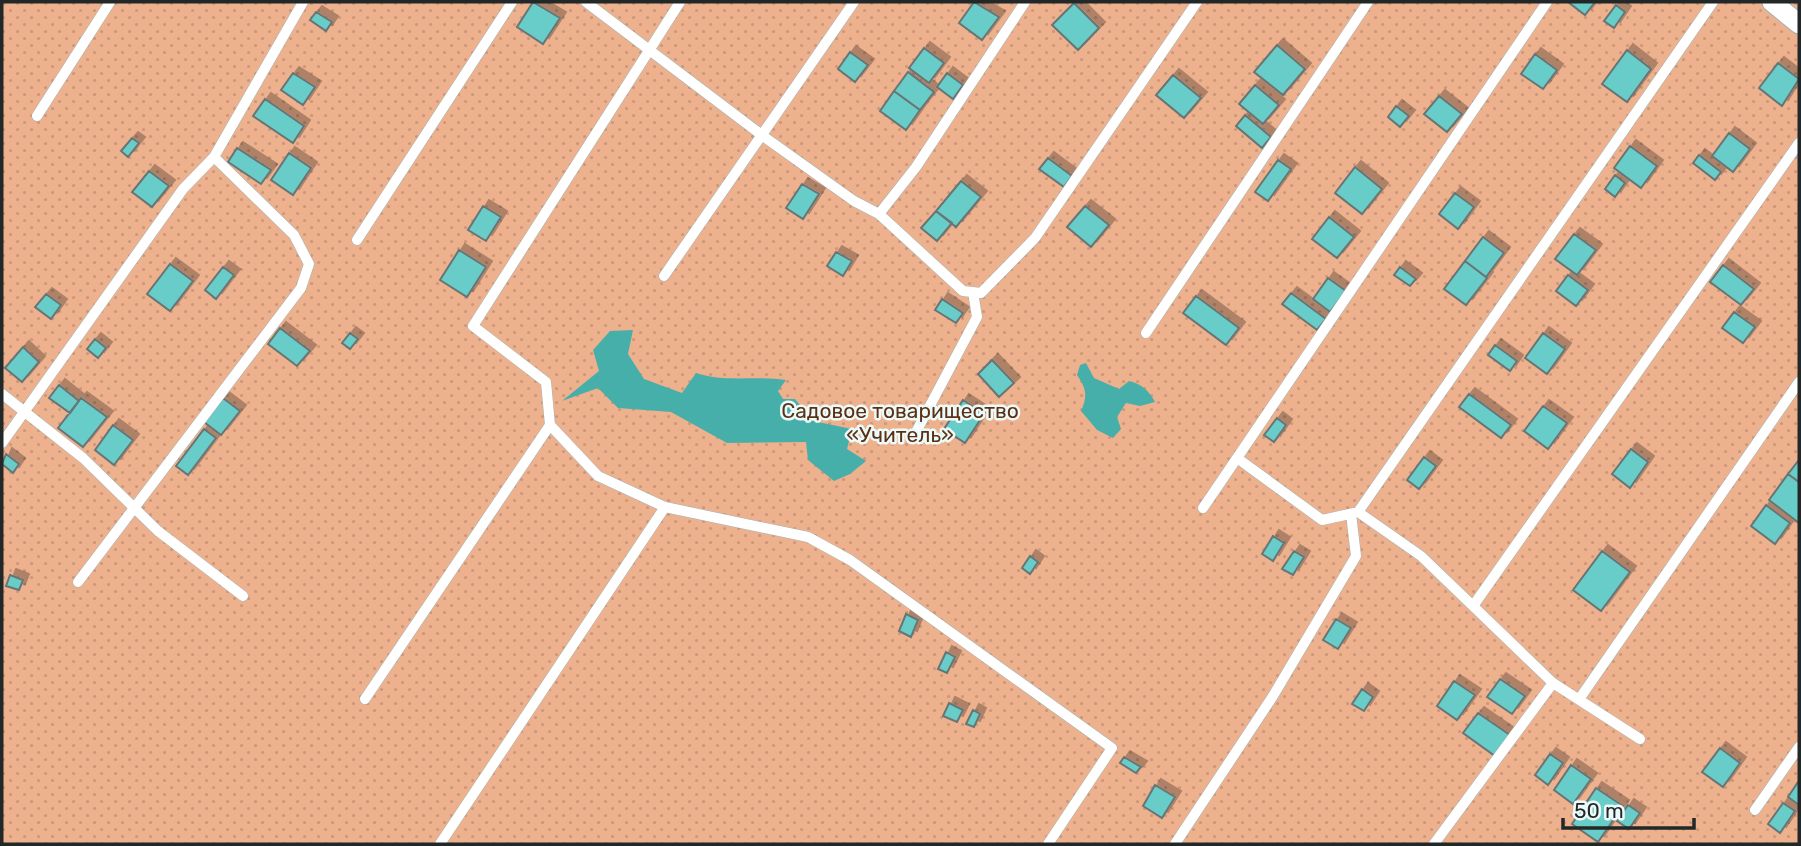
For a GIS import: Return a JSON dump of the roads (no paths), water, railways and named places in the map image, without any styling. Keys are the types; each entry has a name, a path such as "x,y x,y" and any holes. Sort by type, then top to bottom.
{"street":[{"path":"1772,2 1799,24"}],"lane":[{"path":"37,116 110,2"},
{"path":"2,443 183,189 214,157 303,2"},
{"path":"358,240 512,2"},
{"path":"586,2 763,136 854,201 879,214 963,291 981,293 1035,238 1197,2"},
{"path":"680,2 473,326 546,382 550,425 598,477 665,508 808,537 850,560 1112,748 1048,844"},
{"path":"664,276 854,2"},
{"path":"879,214 916,167 1025,2"},
{"path":"1146,333 1368,2"},
{"path":"1203,508 1547,2"},
{"path":"1175,844 1273,696 1356,556 1354,513 1713,2"},
{"path":"1473,606 1799,143"},
{"path":"78,582 301,288 309,264 294,235 214,157"},
{"path":"916,432 977,317 973,292"},
{"path":"1580,698 1799,382"},
{"path":"2,394 83,458 158,531 243,596"},
{"path":"365,699 550,425"},
{"path":"1237,458 1322,520 1354,513 1420,556 1553,683 1640,739"},
{"path":"440,844 665,508"},
{"path":"1434,844 1553,683"},
{"path":"1755,810 1799,747"}],"water":[{"path":"633,330 628,354 644,379 682,393 696,373 719,378 786,380 778,391 783,399 795,399 813,421 852,429 847,449 866,461 850,474 834,481 808,460 806,442 727,443 671,412 618,408 598,388 562,401 599,371 593,350 610,331"},
{"path":"1086,363 1094,378 1119,389 1129,381 1134,382 1145,388 1155,402 1140,406 1126,403 1117,417 1121,429 1113,438 1097,430 1081,411 1085,392 1077,375 1080,365"}],"park label":[{"name":"Садовое товарищество «Учитель»","path":"900,423"}]}
